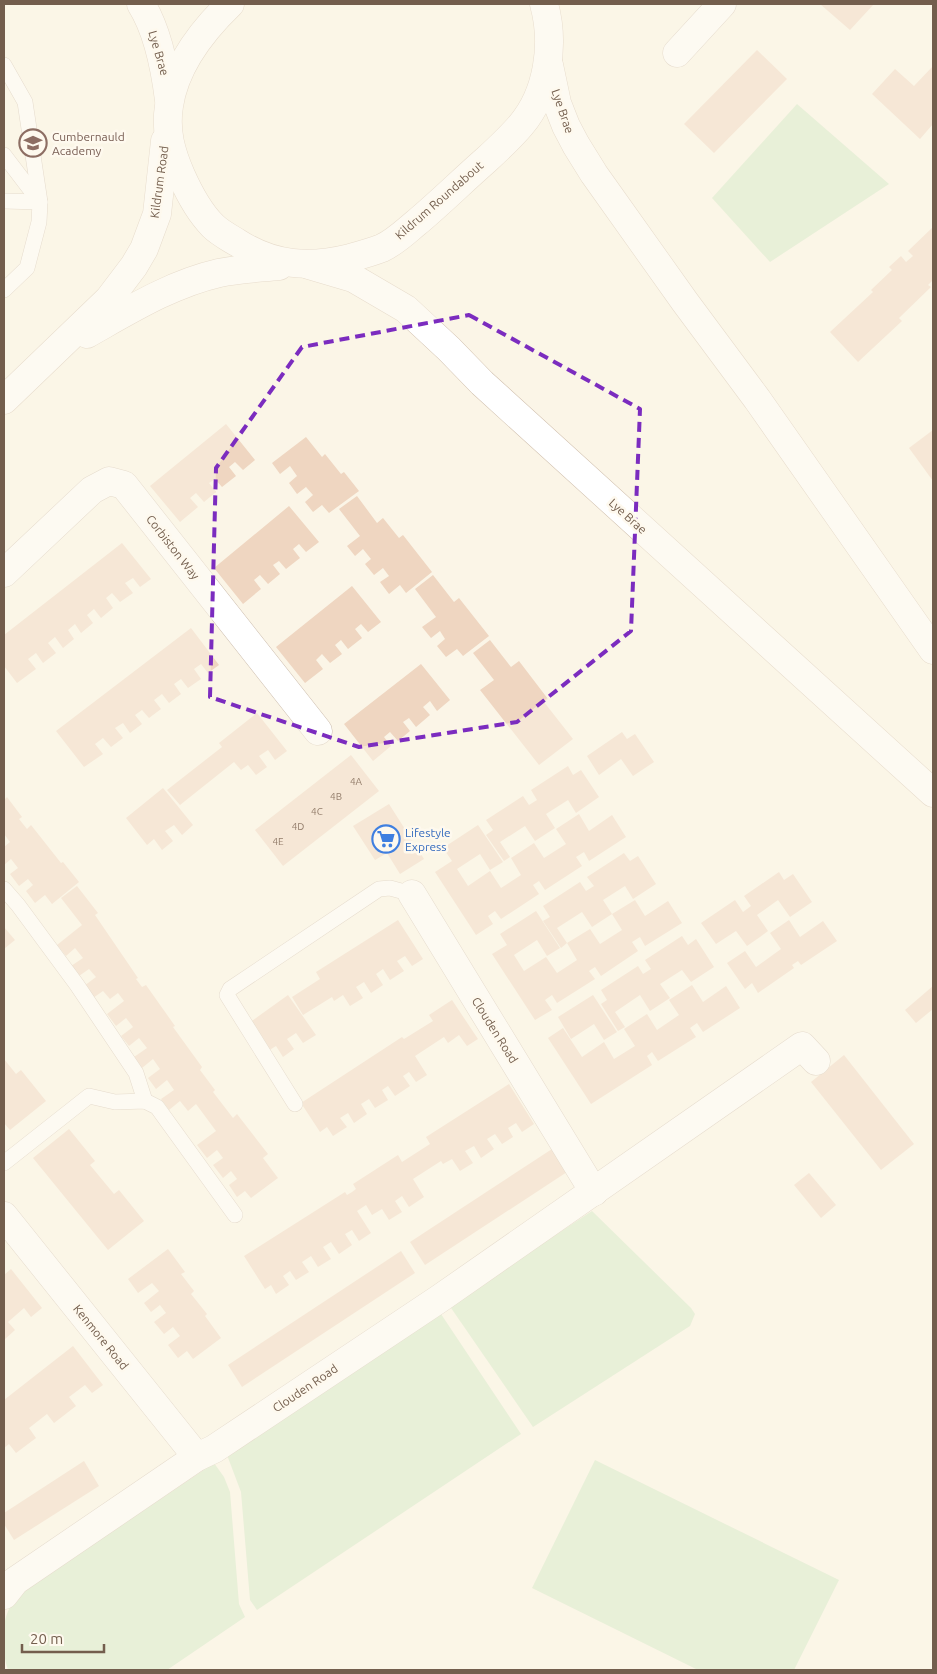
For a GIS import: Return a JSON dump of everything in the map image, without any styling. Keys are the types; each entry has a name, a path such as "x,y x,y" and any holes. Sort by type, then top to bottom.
{"street":[{"name":"Lye Brae","path":"141,4 154,33 164,67 168,113"},
{"name":"Kildrum Roundabout","path":"230,4 200,36 183,65 168,113 169,140 186,186 199,208 214,226 253,253 281,262 304,264 339,261 384,247 433,209 522,124 537,100 545,77 549,31 544,4"},
{"path":"548,56 553,4"},
{"path":"677,53 722,4"},
{"name":"Lye Brae","path":"548,56 560,111 576,145 594,174 757,399 933,650"},
{"name":"Kildrum Road","path":"4,400 109,299 134,266 144,248 157,214 168,113"},
{"name":"Lye Brae","path":"304,264 352,278 406,309 482,383 933,793"},
{"name":"Kildrum Road","path":"51,355 126,312 189,282 218,273 304,264"},
{"name":"Corbiston Way","path":"4,573 92,490 109,481 124,485 318,730"},
{"name":"Clouden Road","path":"412,894 594,1192"},
{"name":"Clouden Road","path":"8,1581 197,1457 214,1449 423,1309 802,1046 816,1061"},
{"name":"Kenmore Road","path":"4,1216 197,1457"}],"lane":[{"path":"4,65 25,102 40,202 39,222 27,268 4,290"},
{"path":"4,155 40,202"},
{"path":"4,201 40,202"},
{"path":"295,1104 227,995 230,989 379,890 390,888 412,894"},
{"path":"4,889 77,985 136,1073 145,1101"},
{"path":"4,1163 89,1096 116,1102 145,1101 158,1107 235,1215"}],"highlighted area":[{"path":"469,315 640,409 631,631 517,722 359,747 210,697 216,468 302,347"}],"green space":[{"path":"797,104 889,184 770,262 712,198"},
{"path":"592,1211 695,1314 690,1326 533,1427 449,1305"},
{"path":"441,1314 521,1434 257,1610 250,1600 241,1492 227,1455"},
{"path":"595,1460 839,1580 794,1670 698,1670 532,1588"},
{"path":"214,1463 224,1477 230,1492 239,1604 245,1617 167,1670 8,1670 4,1653 3,1635 6,1616 14,1600 30,1587"}],"building":[{"path":"820,4 874,4 850,30"},
{"path":"757,50 787,79 714,153 684,124"},
{"path":"933,66 933,124 920,139 872,94 895,69 914,86"},
{"path":"933,227 933,280 928,285 931,287 899,318 902,321 858,362 830,332 873,292 871,290 892,270 889,267 901,256 906,262 913,256 908,251"},
{"path":"226,424 255,460 243,470 235,462 229,467 236,476 222,487 215,479 209,483 216,492 204,502 196,493 190,498 198,507 180,522 150,486"},
{"path":"933,430 933,481 909,448"},
{"path":"306,437 322,457 325,454 341,474 344,472 359,491 329,513 322,505 313,512 305,502 313,495 306,487 297,494 289,483 297,476 290,466 280,474 272,463"},
{"path":"357,496 377,523 383,518 399,538 403,535 432,572 406,593 400,585 389,594 380,582 389,576 383,568 374,575 365,564 371,559 363,549 355,556 347,546 360,536 339,509"},
{"path":"289,506 319,542 306,552 299,544 293,549 300,558 286,569 279,561 273,565 280,574 268,584 260,575 254,580 261,589 243,604 214,568"},
{"path":"122,543 151,579 140,587 133,578 125,583 133,593 120,602 112,593 106,598 113,608 101,618 94,609 87,615 93,623 81,633 75,624 68,630 74,639 63,648 55,637 48,643 56,653 43,663 36,653 28,659 36,669 17,683 4,666 4,635"},
{"path":"433,575 454,602 459,598 489,636 463,656 457,649 446,657 437,646 445,639 440,631 431,638 422,627 436,617 415,589"},
{"path":"352,586 381,622 368,632 361,624 355,629 362,638 348,649 341,640 335,645 342,654 330,663 322,654 316,660 323,669 305,683 276,647"},
{"path":"191,628 219,665 208,673 201,664 194,669 201,679 188,688 181,679 174,684 181,694 169,703 162,694 154,700 161,709 149,718 142,710 135,715 142,724 130,733 123,723 115,728 123,738 111,747 103,738 95,744 103,754 84,767 56,731"},
{"path":"490,640 511,667 519,661 548,699 544,702 573,739 539,765 480,690 494,680 473,653"},
{"path":"421,664 450,700 437,711 430,701 423,707 430,715 416,727 409,718 403,722 410,731 398,741 390,732 384,737 391,746 373,761 344,724"},
{"path":"257,713 287,751 275,760 268,750 259,756 267,767 256,775 248,765 241,770 234,762 180,805 167,790 222,747 219,743"},
{"path":"622,732 627,739 635,734 654,762 633,776 621,759 599,775 587,756"},
{"path":"351,755 379,791 283,866 255,830"},
{"path":"568,766 573,775 581,770 599,797 576,813 568,800 546,814 555,828 535,841 525,826 500,842 510,857 504,861 486,835 493,830 486,820 523,796 529,805 537,800 531,790"},
{"path":"163,788 193,825 182,835 174,825 165,831 173,841 162,850 154,839 147,845 126,818"},
{"path":"7,797 22,817 19,819 27,829 31,825 61,863 63,862 79,882 52,904 45,895 35,903 26,891 33,885 28,879 19,886 10,874 18,868 11,859 4,865 4,847 10,842 4,834 4,800"},
{"name":"Lifestyle Express","path":"389,804 424,859 400,874 387,853 375,860 353,826"},
{"path":"579,814 589,831 612,815 626,837 589,861 584,852 576,857 582,866 545,890 539,881 533,885 539,894 501,919 495,911 488,916 493,924 476,935 435,872 452,861 443,848 478,825 503,862 490,870 480,854 457,869 468,886 490,871 501,888 521,875 511,858 534,843 544,858 566,844 556,829"},
{"path":"624,853 630,861 638,856 656,884 633,899 625,886 603,900 612,914 592,927 582,912 557,928 567,943 561,948 543,921 550,917 543,906 580,882 586,891 594,886 587,877"},
{"path":"779,872 784,880 793,874 812,902 790,917 778,900 757,915 768,931 760,937 747,946 736,931 716,944 701,923 735,900 743,912 751,906 744,896"},
{"path":"77,886 98,913 95,915 138,978 136,979 142,987 146,985 175,1026 173,1027 202,1067 200,1070 215,1090 213,1092 233,1118 237,1114 268,1154 263,1158 278,1178 251,1198 245,1191 237,1197 229,1185 237,1179 231,1171 223,1178 213,1165 223,1158 217,1150 207,1158 197,1145 216,1131 196,1104 188,1111 180,1101 169,1110 161,1099 174,1090 167,1080 156,1089 148,1078 160,1069 153,1059 142,1068 134,1057 147,1048 139,1038 129,1046 121,1036 133,1027 126,1018 116,1026 107,1014 124,1001 118,993 110,999 103,991 93,998 84,986 96,977 89,969 79,976 71,966 83,958 75,948 66,956 57,945 82,925 61,898"},
{"path":"635,900 645,916 668,901 682,923 645,946 640,937 632,942 638,951 601,976 595,967 589,971 595,979 557,1003 552,995 545,1000 552,1010 535,1020 492,954 507,945 500,934 536,911 560,948 547,956 537,940 514,955 524,971 546,957 557,973 577,960 567,943 590,929 600,944 622,930 612,914"},
{"path":"398,920 423,959 412,966 405,956 397,961 404,971 390,980 383,969 376,974 383,985 371,993 364,982 356,987 363,998 350,1006 343,995 334,1001 332,997 303,1015 292,997 320,979 316,972"},
{"path":"789,920 800,937 823,921 837,941 801,965 798,961 792,965 794,968 758,993 752,983 745,989 727,963 745,951 756,967 781,949 770,933"},
{"path":"4,927 15,940 4,949"},
{"path":"682,936 688,945 696,939 714,967 691,982 682,970 660,984 670,998 650,1011 640,995 615,1012 625,1027 618,1031 601,1004 607,1000 601,990 638,966 643,974 651,969 645,960"},
{"path":"692,985 703,1002 726,986 740,1008 703,1032 697,1023 690,1028 696,1037 658,1061 652,1052 647,1056 652,1065 591,1104 548,1038 563,1028 582,1057 604,1042 614,1059 635,1046 624,1029 647,1014 657,1030 679,1015 669,1000"},
{"path":"933,986 933,1009 916,1023 905,1010"},
{"path":"288,995 316,1035 303,1043 296,1033 287,1039 294,1049 283,1057 276,1046 268,1051 249,1023"},
{"path":"593,995 617,1032 604,1040 594,1024 571,1039 558,1017"},
{"path":"452,1000 478,1039 467,1046 459,1035 448,1043 444,1037 415,1056 427,1075 416,1082 409,1072 403,1076 410,1086 395,1096 388,1086 382,1090 388,1100 375,1108 369,1099 361,1104 367,1114 354,1123 348,1113 340,1118 347,1127 333,1136 327,1127 320,1132 301,1103 402,1037 404,1039 433,1021 429,1015"},
{"path":"844,1055 914,1144 881,1170 811,1082"},
{"path":"4,1059 16,1074 21,1070 46,1101 10,1130 4,1123"},
{"path":"509,1084 534,1124 522,1132 516,1123 508,1128 513,1137 502,1144 495,1134 487,1139 494,1149 481,1158 474,1146 465,1151 473,1163 460,1171 452,1159 443,1164 441,1161 413,1179 424,1197 409,1207 402,1196 395,1201 402,1212 389,1220 382,1209 372,1215 366,1205 357,1211 371,1233 359,1241 352,1230 345,1234 352,1245 339,1254 331,1242 323,1247 331,1259 318,1267 311,1256 302,1262 309,1272 296,1280 290,1271 283,1276 289,1285 276,1294 271,1285 265,1289 244,1256 345,1192 347,1195 352,1192 356,1189 353,1184 398,1155 402,1162 430,1144 426,1137"},
{"path":"69,1129 95,1161 90,1165 114,1194 119,1190 144,1221 108,1250 33,1158"},
{"path":"552,1149 567,1172 425,1265 410,1242"},
{"path":"809,1173 836,1205 821,1218 794,1185"},
{"path":"168,1249 185,1272 181,1274 194,1291 191,1294 207,1314 205,1316 221,1338 193,1359 187,1351 178,1358 168,1345 180,1336 173,1327 164,1334 154,1322 166,1313 160,1305 151,1312 144,1303 159,1291 152,1283 138,1293 128,1279"},
{"path":"401,1251 415,1273 242,1387 228,1365"},
{"path":"11,1269 42,1308 31,1317 24,1308 8,1322 15,1330 4,1340 4,1275"},
{"path":"73,1346 103,1385 92,1393 85,1385 69,1397 76,1406 54,1423 47,1414 29,1428 36,1438 16,1453 9,1444 4,1448 4,1400"},
{"path":"84,1461 99,1486 14,1540 4,1524 4,1513"}],"place":[{"name":"Cumbernauld Academy","path":"33,143"},
{"name":"Lifestyle Express","path":"386,839"}]}
